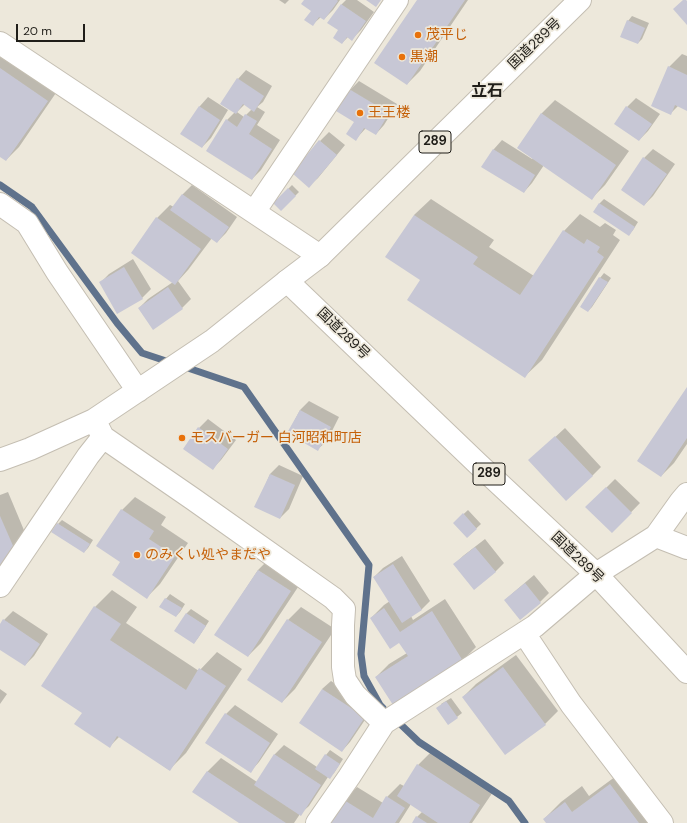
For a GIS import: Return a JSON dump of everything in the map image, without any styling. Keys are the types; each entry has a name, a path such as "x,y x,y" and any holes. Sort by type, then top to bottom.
{"main road":[{"path":"254,212 397,0"},
{"name":"国道289号","path":"580,0 320,256 287,281 476,462 596,574 687,672"},
{"path":"0,43 320,256"},
{"path":"0,204 27,223 57,272 138,391"},
{"path":"0,586 88,456 99,428 138,391 212,341 287,281"},
{"path":"0,460 30,449 99,428"},
{"path":"99,428 192,499 333,598 344,609 343,667 345,680 355,695 384,723"},
{"path":"317,823 384,723 535,626 596,574 656,536 687,494"},
{"path":"656,536 687,548"},
{"path":"524,633 571,704 662,823"}],"building":[{"path":"304,0 338,1 324,20 319,17 313,26 304,20 311,11 301,4"},
{"path":"366,0 381,0 376,7"},
{"path":"417,0 465,0 407,85 374,63"},
{"path":"683,0 687,1 687,25 673,9"},
{"path":"341,4 366,21 352,41 347,37 342,44 333,38 338,30 327,23"},
{"path":"627,20 645,28 638,44 620,37"},
{"path":"668,66 687,75 687,111 675,105 671,115 651,106"},
{"path":"0,68 48,101 6,161 0,157"},
{"path":"237,78 264,96 254,112 243,104 236,114 220,104"},
{"path":"349,89 389,113 376,135 364,128 356,141 346,134 354,122 336,111"},
{"path":"199,106 220,120 202,148 180,134"},
{"path":"626,106 652,124 639,141 614,124"},
{"path":"541,113 616,165 592,200 517,148"},
{"path":"245,114 257,121 249,134 272,149 252,180 206,151 226,119 237,127"},
{"path":"319,140 337,155 309,188 292,173"},
{"path":"493,149 535,175 524,193 481,167"},
{"path":"643,157 667,174 644,206 621,190"},
{"path":"288,188 296,196 281,211 273,203"},
{"path":"182,194 229,227 217,243 170,210"},
{"path":"599,203 635,227 629,236 593,212"},
{"path":"414,215 478,257 473,264 520,295 563,230 584,244 587,239 600,247 597,252 604,257 525,378 407,300 420,280 385,257"},
{"path":"156,217 201,249 175,285 131,253"},
{"path":"124,267 143,299 117,314 99,282"},
{"path":"599,277 608,282 588,312 580,307"},
{"path":"168,287 183,309 153,330 138,308"},
{"path":"687,387 687,438 661,477 637,461"},
{"path":"300,410 331,427 318,451 287,433"},
{"path":"198,427 228,449 213,470 183,449"},
{"path":"555,436 593,476 566,501 528,460"},
{"path":"270,474 295,485 280,519 254,507"},
{"path":"606,487 632,513 612,533 585,507"},
{"path":"121,509 154,531 149,539 175,556 147,599 112,575 120,562 96,546"},
{"path":"463,513 477,529 467,538 453,523"},
{"path":"0,516 14,548 0,571"},
{"path":"57,523 90,544 84,553 51,532"},
{"path":"475,547 496,572 474,590 453,564"},
{"path":"393,564 422,610 402,623 373,577"},
{"path":"258,570 291,591 248,657 214,635"},
{"path":"525,583 541,603 520,620 504,600"},
{"path":"165,598 182,608 176,617 159,607"},
{"path":"94,606 121,624 110,640 186,690 199,668 226,686 170,771 117,736 110,748 74,724 82,713 41,686"},
{"path":"384,608 400,632 432,611 463,661 393,705 375,677 408,656 399,643 390,649 370,618"},
{"path":"186,613 206,626 194,644 174,631"},
{"path":"3,619 40,644 25,666 0,650 0,624"},
{"path":"287,619 322,642 282,703 247,680"},
{"path":"503,667 546,725 505,755 462,697"},
{"path":"322,689 365,717 342,752 299,723"},
{"path":"446,701 458,718 448,725 436,708"},
{"path":"225,713 270,743 251,773 205,743"},
{"path":"274,754 321,785 301,816 254,785"},
{"path":"325,754 340,764 330,779 315,769"},
{"path":"417,764 480,805 469,823 438,823 397,796"},
{"path":"207,771 286,823 239,823 192,792"},
{"path":"610,784 639,823 546,823 543,819 565,802 572,812"},
{"path":"386,796 405,808 395,823 329,823 344,800 373,818"},
{"path":"416,816 427,823 412,823"}],"waterway":[{"path":"0,185 32,207 117,323 142,353 172,363"},
{"path":"182,366 244,387 369,565 361,654 364,676 383,708"},
{"path":"395,719 419,742 509,801 525,823"}],"place":[{"name":"茂平じ","path":"418,35"},
{"name":"黒潮","path":"402,57"},
{"name":"王王楼","path":"360,113"},
{"name":"モスバーガー 白河昭和町店","path":"182,438"},
{"name":"のみくい処やまだや","path":"137,555"}],"district":[{"name":"立石","path":"487,92"}]}
